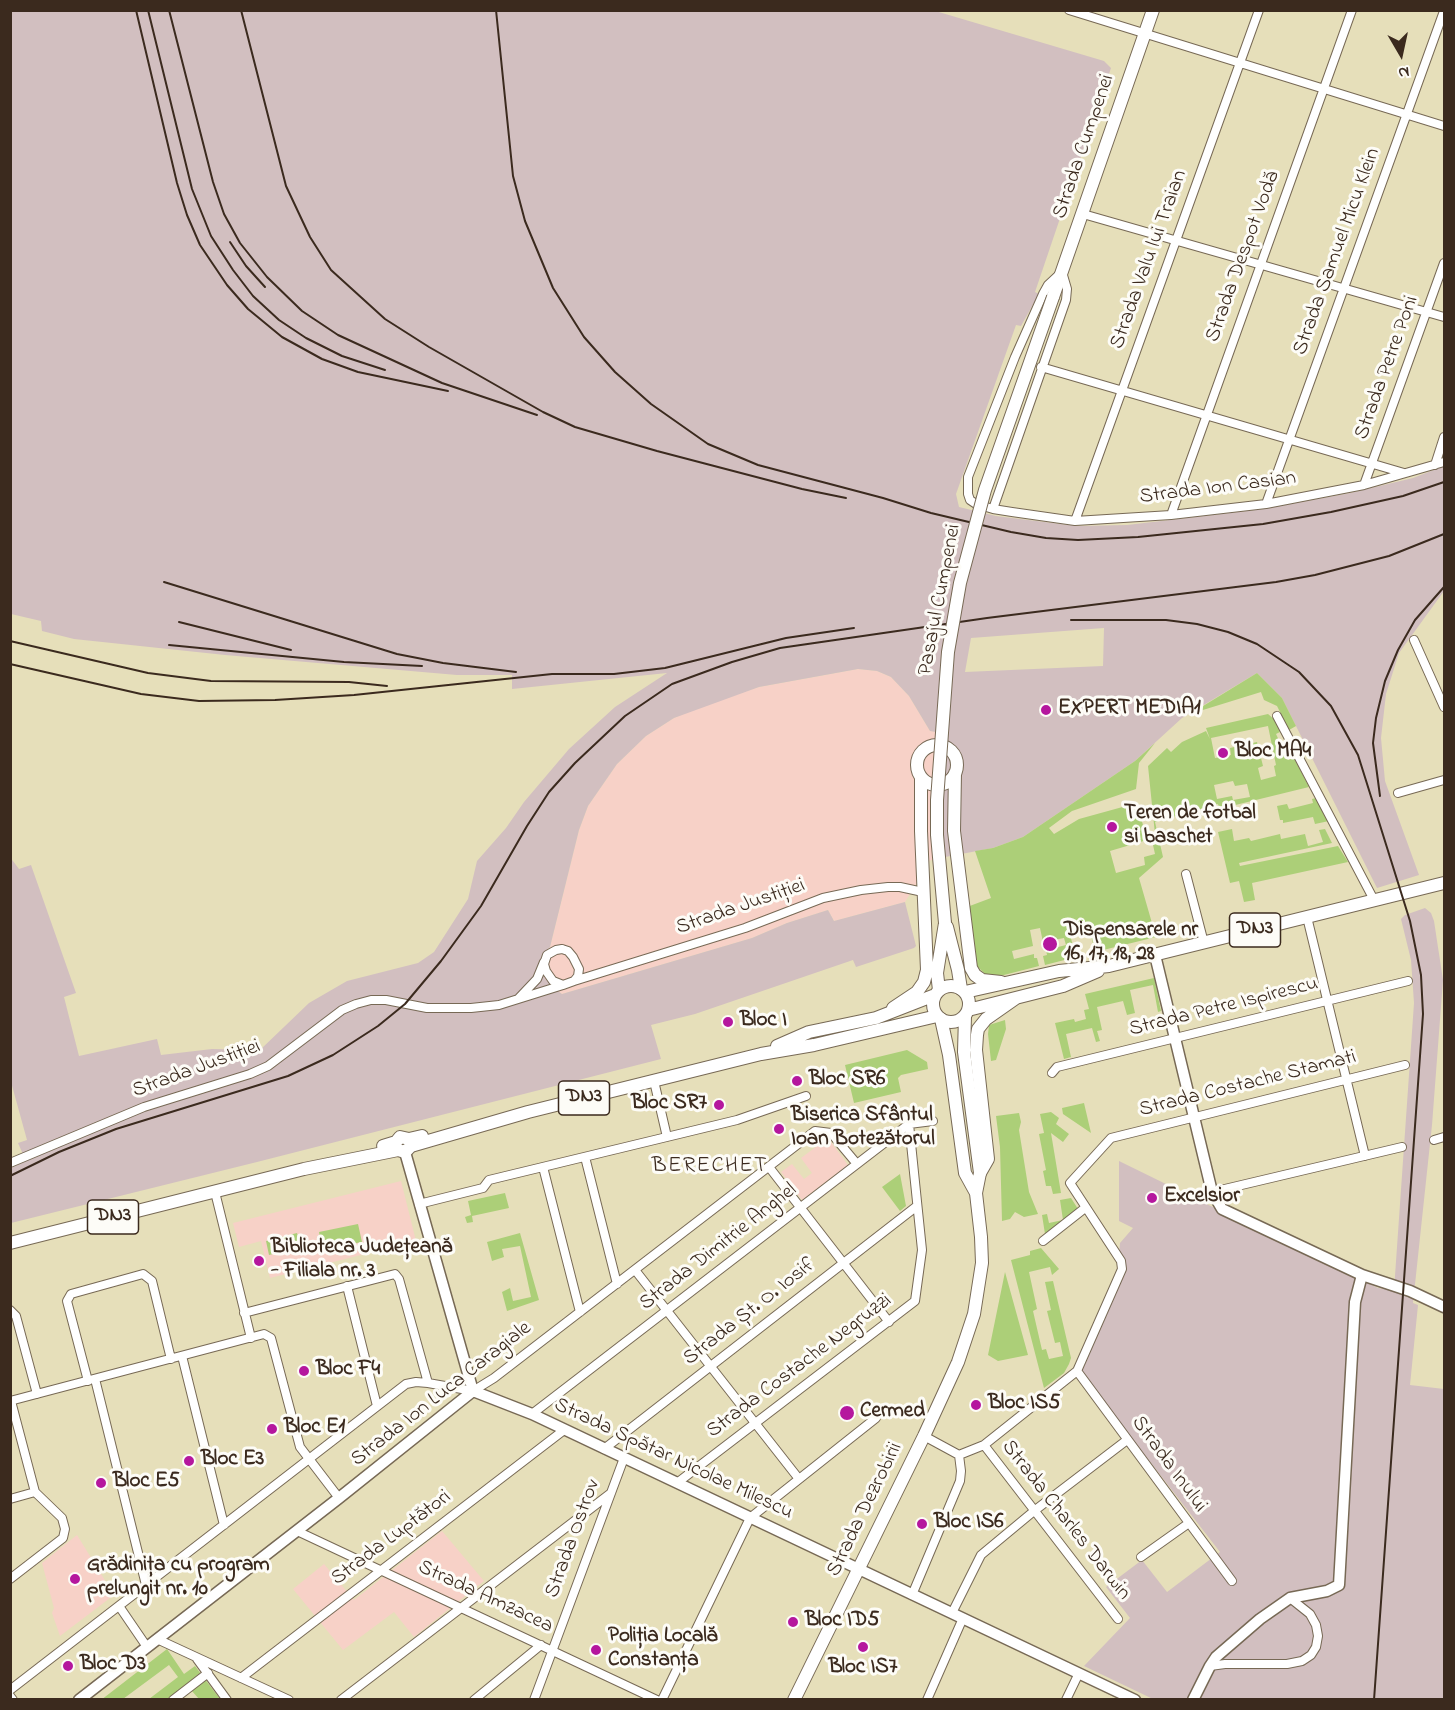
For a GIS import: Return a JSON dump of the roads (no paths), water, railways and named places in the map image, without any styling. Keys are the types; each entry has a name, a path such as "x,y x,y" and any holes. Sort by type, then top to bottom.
{"main road":[{"name":"Strada Cumpenei","path":"1053,297 1153,10"},
{"name":"Pasajul Cumpenei","path":"945,923 940,879 937,812 938,764 948,652 960,583 972,535 1008,422 1053,297"},
{"path":"876,1018 910,997 924,982 928,962 923,892 921,777 917,767 920,755 928,748 938,746 950,751 954,756 956,766 954,831 971,968 975,975 986,982 1012,982"},
{"path":"921,777 926,782 937,785 948,781 955,773"},
{"name":"DN3","path":"761,1054 809,1032 876,1018 950,986 963,990 1059,971 1109,966 1444,883"},
{"path":"926,912 933,926 940,956"},
{"path":"939,1018 933,1006 937,993 937,973 945,923"},
{"path":"945,923 963,990 968,1000 966,1013"},
{"path":"958,970 966,938"},
{"name":"DN3","path":"10,1243 404,1146 761,1054 939,1018 954,1022 966,1013 1063,986 1109,966"},
{"path":"980,1173 988,1159 976,1050 978,1029 986,1019 1016,998"},
{"name":"Strada Dezrobirii","path":"794,1700 958,1362 977,1298 982,1263 976,1193 980,1173 964,1052 966,1013"},
{"name":"Strada Dezrobirii","path":"939,1018 949,1055 965,1173 976,1193"},
{"name":"DN3","path":"304,1169 363,1152 404,1146 445,1131 514,1116"},
{"path":"363,1152 400,1134 445,1131"}],"street":[{"path":"1069,10 1444,126"},
{"name":"Strada Valu lui Traian","path":"1075,521 1259,10"},
{"name":"Strada Despot Vodă","path":"1171,515 1352,10"},
{"name":"Strada Samuel Micu Klein","path":"1266,504 1444,11"},
{"path":"1083,214 1444,317"},
{"name":"Strada Petre Poni","path":"1364,484 1444,263"},
{"path":"1062,272 1067,289 1066,300 1041,367 993,509 976,504 970,500 966,484 968,477 1015,357 1043,294 1048,285 1062,272"},
{"path":"1041,367 1405,474"},
{"path":"1435,465 1444,437"},
{"name":"Strada Ion Casian","path":"993,509 1075,521 1171,515 1266,504 1364,484 1444,462"},
{"path":"1414,639 1444,707"},
{"path":"1277,716 1374,900"},
{"path":"1398,794 1444,780"},
{"path":"1186,874 1204,943"},
{"name":"Strada Justiției","path":"574,981 745,928 823,898 888,887 923,892"},
{"path":"1307,917 1365,1156"},
{"path":"518,999 537,979 545,959 547,955 556,950 568,951 579,969 578,976 574,981 563,985 558,984 549,976 545,968 545,959"},
{"path":"1155,955 1212,1192 1222,1209 1362,1275 1410,1291 1444,1307"},
{"name":"Strada Petre Ispirescu","path":"1052,1073 1057,1067 1408,981"},
{"name":"Strada Justiției","path":"10,1163 144,1107 250,1074 268,1066 342,1010 356,1004 371,1000 386,1000 427,1008 471,1008 499,1005 563,985"},
{"name":"Strada Costache Stamati","path":"1085,1208 1070,1184 1111,1138 1405,1065"},
{"path":"654,1081 667,1137"},
{"path":"419,1204 483,1188 489,1180 737,1120 806,1096"},
{"path":"917,1206 909,1124 933,1121"},
{"name":"Strada Dimitrie Anghel","path":"532,1414 909,1124"},
{"name":"Strada Ion Luca Caragiale","path":"79,1700 473,1391 494,1378 815,1131 831,1133 857,1164"},
{"path":"1434,1140 1444,1137"},
{"path":"10,1690 406,1384 428,1383 473,1391 404,1146"},
{"path":"1212,1192 1402,1148"},
{"path":"585,1157 617,1284"},
{"path":"543,1167 580,1312"},
{"path":"769,1167 889,1322"},
{"path":"215,1191 251,1338"},
{"name":"Strada Șt. O. Iosif","path":"604,1449 917,1206"},
{"name":"Strada Costache Negruzzi","path":"677,1483 915,1301 922,1250 917,1206"},
{"path":"959,1455 984,1445 1077,1371 1122,1269 1121,1261 1085,1208 1043,1241"},
{"path":"635,1270 798,1479"},
{"path":"146,1586 91,1380 67,1301 71,1294 143,1274 152,1281 171,1359"},
{"path":"244,1313 395,1274 399,1279 428,1383"},
{"path":"1193,1700 1210,1666 1242,1633 1290,1598 1327,1591 1339,1586 1355,1302 1362,1275"},
{"path":"347,1286 377,1406"},
{"path":"10,1310 16,1316 38,1394"},
{"path":"10,1579 63,1538 65,1529 62,1518 35,1492 11,1401 264,1334 271,1338 300,1447 339,1498"},
{"path":"182,1356 224,1525"},
{"name":"Strada Inului","path":"1077,1371 1232,1581"},
{"name":"Strada Spătar Nicolae Milescu","path":"473,1391 532,1414 1135,1700"},
{"path":"662,1700 750,1518 876,1418"},
{"name":"Strada Luptători","path":"241,1678 564,1430"},
{"path":"924,1436 959,1455"},
{"path":"952,1613 981,1556 1127,1440"},
{"name":"Strada Charles Darwin","path":"984,1445 1118,1619"},
{"path":"912,1594 960,1481 959,1455"},
{"name":"Strada Ostrov","path":"534,1700 624,1458"},
{"path":"10,1499 35,1492"},
{"path":"341,1700 611,1493"},
{"path":"1141,1557 1189,1523"},
{"name":"Strada Amzacea","path":"297,1531 657,1700"},
{"path":"1210,1666 1287,1664 1302,1661 1311,1655 1316,1647 1318,1636 1316,1625 1310,1614 1290,1598"},
{"path":"119,1606 147,1647"},
{"path":"927,1700 963,1618"},
{"path":"157,1639 289,1700"},
{"path":"474,1700 541,1645"},
{"path":"195,1656 227,1700"},
{"path":"173,1700 208,1673"},
{"path":"1066,1700 1079,1673"}],"railway":[{"path":"136,10 177,183 187,215 200,245 227,285 248,309 282,337 322,359 358,372 448,391"},
{"path":"148,10 192,189 211,236 233,270 253,296 279,320 306,338 342,356 385,370"},
{"path":"169,10 213,182 224,214 240,243 267,277 302,311 338,335 442,383 537,415"},
{"path":"241,10 286,186 310,237 331,270 385,319 429,347 543,412 575,427 802,489 846,498"},
{"path":"496,10 513,176 525,221 553,288 584,337 615,372 651,404 708,444 758,465 931,513 1011,532 1046,538 1078,540 1138,537 1263,524 1403,496 1444,482"},
{"path":"230,242 246,266 265,287"},
{"path":"10,1176 59,1152 116,1129 288,1076 333,1055 378,1026 405,1004 441,961 481,906 549,792 575,763 625,716 672,684 732,662 780,648 1315,575 1389,556 1444,534"},
{"path":"164,582 397,654 443,663 516,672"},
{"path":"1380,796 1373,743 1376,718 1385,681 1398,650 1415,620 1444,587"},
{"path":"1071,620 1166,620 1197,624 1228,632 1257,644 1299,672 1331,706 1358,755 1410,921 1421,975 1423,1014 1374,1700"},
{"path":"179,622 291,650"},
{"path":"10,664 141,694 199,701 275,700 354,695 552,674 614,674 665,668 786,638 854,628"},
{"path":"10,641 148,673 211,681 349,682 387,686"},
{"path":"169,645 344,662 422,666"}],"place":[{"name":"EXPERT MEDIA1","path":"1046,710"},
{"name":"Bloc MA4","path":"1223,753"},
{"name":"Teren de fotbal si baschet","path":"1112,827"},
{"name":"Dispensarele nr 16, 17, 18, 28","path":"1050,944"},
{"name":"Bloc I","path":"728,1022"},
{"name":"Bloc SR6","path":"797,1081"},
{"name":"Bloc SR7","path":"719,1105"},
{"name":"Biserica Sfântul Ioan Botezătorul","path":"779,1129"},
{"name":"Excelsior","path":"1152,1198"},
{"name":"Biblioteca Județeană - Filiala nr. 3","path":"259,1261"},
{"name":"Bloc F4","path":"304,1371"},
{"name":"Bloc IS5","path":"976,1405"},
{"name":"Cermed","path":"847,1413"},
{"name":"Bloc E1","path":"272,1429"},
{"name":"Bloc E3","path":"189,1461"},
{"name":"Bloc E5","path":"101,1483"},
{"name":"Bloc IS6","path":"922,1524"},
{"name":"Grădinița cu program prelungit nr. 10","path":"75,1579"},
{"name":"Bloc ID5","path":"793,1622"},
{"name":"Bloc IS7","path":"863,1647"},
{"name":"Poliția Locală Constanța","path":"596,1650"},
{"name":"Bloc D3","path":"68,1666"}],"district":[{"name":"BERECHET","path":"710,1167"}]}
